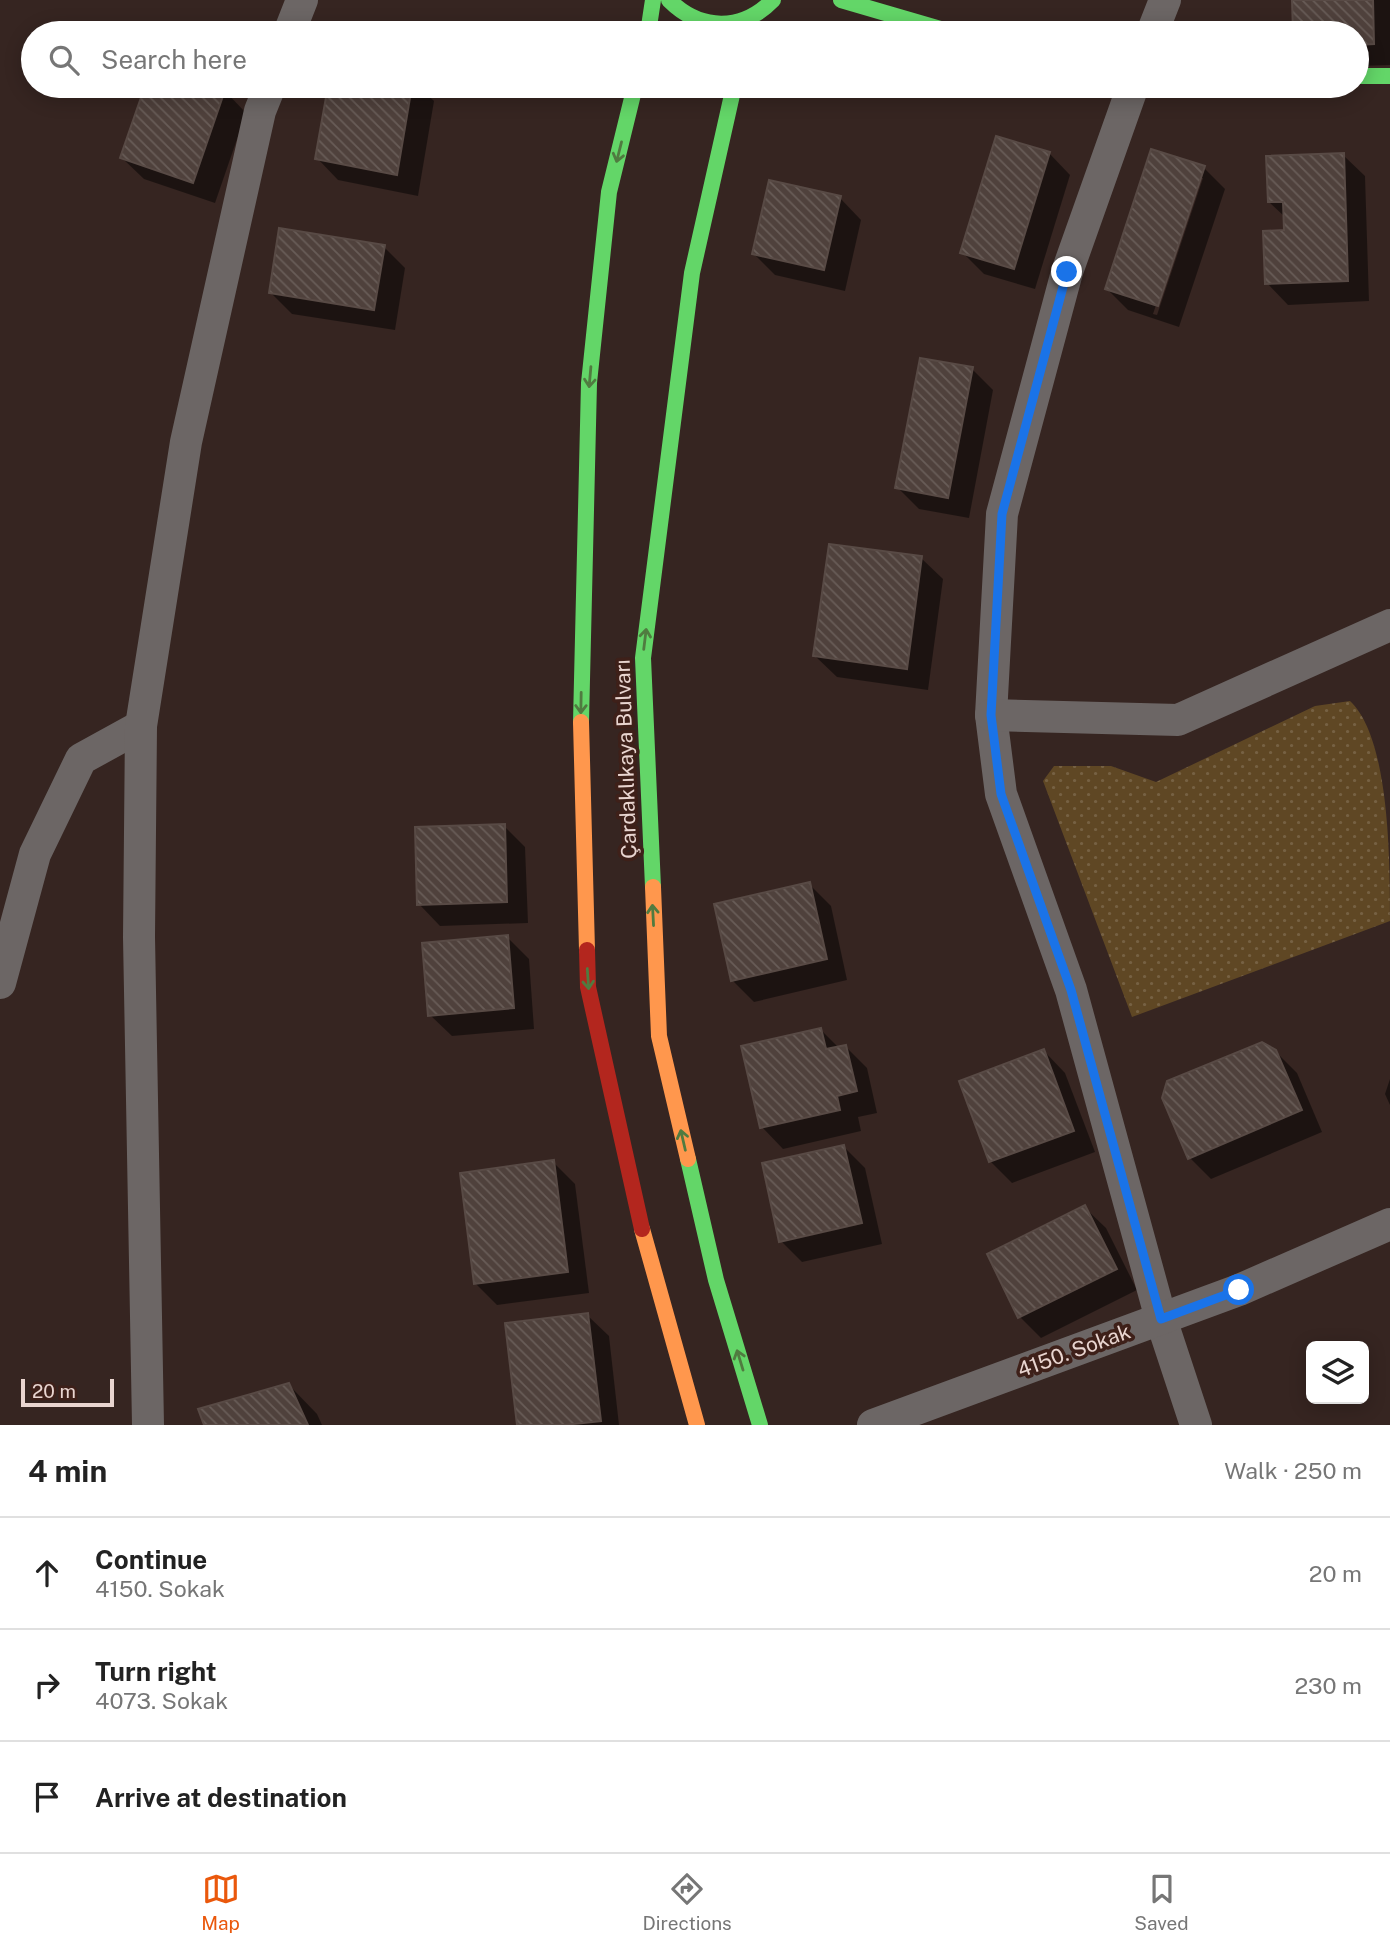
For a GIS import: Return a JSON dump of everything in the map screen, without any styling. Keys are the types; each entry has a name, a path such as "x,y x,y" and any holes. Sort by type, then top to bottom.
{"main road":[{"path":"650,21 653,0"},
{"path":"669,0 688,16 700,21"},
{"path":"757,21 773,0"},
{"path":"841,0 913,21"},
{"path":"740,21 761,13"},
{"path":"1369,76 1390,76"},
{"name":"Çardaklıkaya Bulvarı","path":"632,98 610,192 589,383 580,771 588,987 640,1226 697,1425"},
{"name":"Çardaklıkaya Bulvarı","path":"731,98 692,273 643,658 659,1036 716,1280 760,1425"}],"street":[{"path":"294,21 302,0"},
{"path":"1157,21 1165,0"},
{"path":"148,1425 139,937 141,726 186,442 254,139 266,98"},
{"path":"1129,98 1067,272 1002,514 991,715 1001,794 1071,990 1161,1319 1196,1425"},
{"path":"991,715 1178,720 1390,625"},
{"path":"0,982 35,854 81,759 141,726"},
{"name":"4150. Sokak","path":"873,1425 1239,1290 1390,1224"}],"shaded area":[{"path":"1350,701 1363,719 1380,771 1388,835 1390,921 1132,1017 1043,781 1054,766 1111,766 1156,782 1315,706"}],"building":[{"path":"1292,0 1373,0 1374,44 1369,44 1369,21 1293,21"},
{"path":"141,98 222,98 193,183 120,158"},
{"path":"326,98 410,98 397,175 315,159"},
{"path":"996,136 1050,152 1014,269 960,253"},
{"path":"1151,149 1205,166 1158,306 1105,289"},
{"path":"1344,153 1348,281 1265,284 1263,231 1284,230 1283,202 1268,202 1266,156"},
{"path":"769,180 841,196 824,270 752,254"},
{"path":"279,228 385,245 374,310 269,293"},
{"path":"920,358 973,367 948,498 895,488"},
{"path":"829,544 922,556 907,669 813,656"},
{"path":"505,824 507,902 417,905 415,827"},
{"path":"810,882 827,959 731,981 714,904"},
{"path":"508,935 514,1008 428,1016 422,943"},
{"path":"821,1028 826,1049 846,1045 857,1091 837,1096 840,1110 760,1128 741,1046"},
{"path":"1262,1042 1276,1050 1302,1110 1188,1159 1162,1098 1167,1081"},
{"path":"1044,1049 1074,1131 989,1162 959,1081"},
{"path":"844,1145 862,1223 779,1242 762,1163"},
{"path":"554,1160 568,1272 474,1284 460,1173"},
{"path":"1085,1205 1117,1269 1018,1318 987,1254"},
{"path":"588,1313 601,1421 565,1425 517,1425 505,1323"},
{"path":"289,1383 308,1425 204,1425 198,1409"}],"traffic: fast":[{"path":"650,21 653,0"},
{"path":"669,0 694,18 704,21"},
{"path":"738,21 748,18 773,0"},
{"path":"841,0 913,21"},
{"path":"1369,76 1390,76"},
{"path":"581,722 589,383 609,192 632,98"},
{"path":"653,887 643,658 692,273 731,98"},
{"path":"688,1159 716,1280 760,1425"}],"traffic: slow":[{"path":"581,722 587,950"},
{"path":"653,887 659,1036 688,1159"},
{"path":"642,1229 697,1425"}],"traffic: jam":[{"path":"587,950 588,987 642,1229"}],"route":[{"path":"1067,272 1002,514 991,715 1001,794 1071,990 1161,1319 1239,1290"}]}
